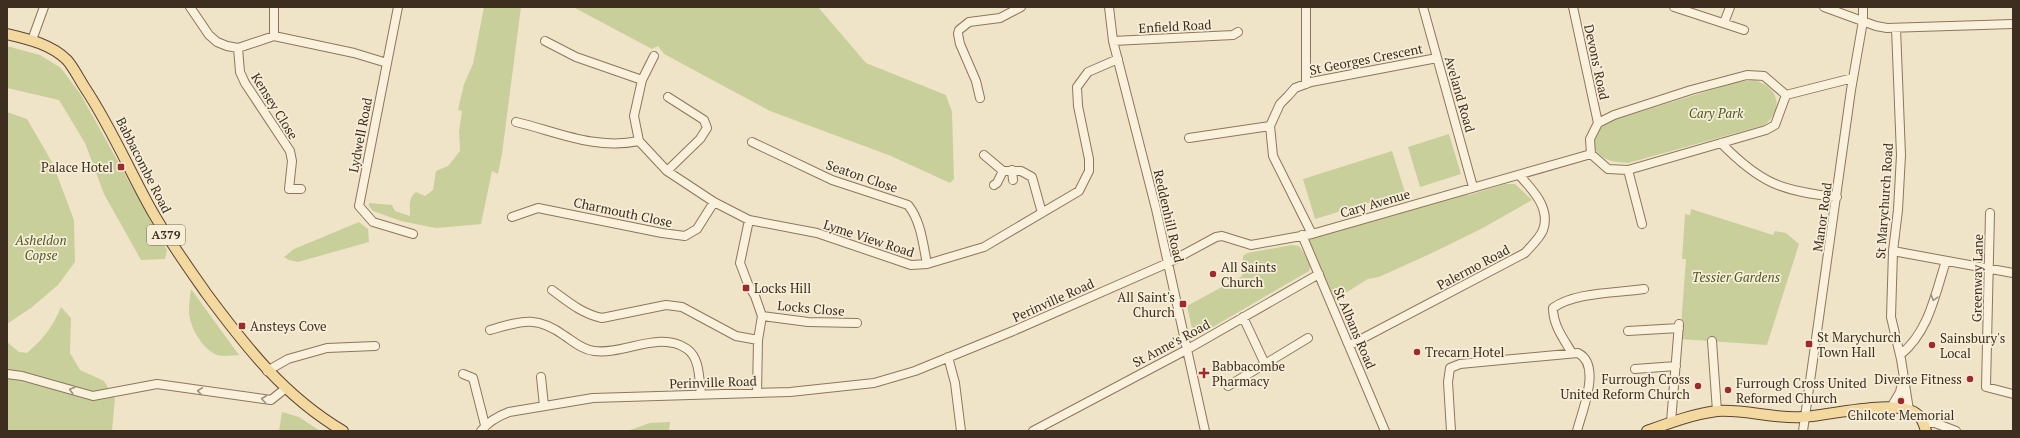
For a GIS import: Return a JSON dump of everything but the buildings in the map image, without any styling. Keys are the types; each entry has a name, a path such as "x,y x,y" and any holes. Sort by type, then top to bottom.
{"main road":[{"name":"Babbacombe Road","path":"7,34 32,40 59,53 68,61 104,116 146,201 165,234 239,338 267,371 286,388 325,420 343,431"},
{"path":"1647,431 1671,422 1717,412 1783,418 1804,417 1871,408 1909,410 1918,414 1925,427"}],"street":[{"path":"32,40 44,7"},
{"path":"190,7 209,35 217,42 238,48 274,36 354,53 387,63"},
{"path":"274,7 274,36"},
{"name":"Lydwell Road","path":"398,7 359,206 373,222 413,234"},
{"path":"980,98 976,80 960,44 958,34 959,30 968,22 1000,18 1021,7"},
{"name":"Reddenhill Road","path":"1109,7 1113,41 1156,209 1205,431"},
{"path":"1306,7 1306,84"},
{"name":"Aveland Road","path":"1423,7 1473,187"},
{"name":"Devons' Road","path":"1573,7 1598,123"},
{"path":"1674,7 1744,30"},
{"path":"1724,23 1730,7"},
{"path":"1824,7 1876,26 1896,28 2013,24"},
{"name":"Manor Road","path":"1803,431 1853,78 1863,21 1863,7"},
{"name":"St Marychurch Road","path":"1896,28 1902,155 1898,210 1893,250 1891,318 1904,375 1909,410"},
{"name":"Enfield Road","path":"1113,41 1233,35 1238,32"},
{"path":"545,41 576,57 642,80"},
{"name":"Kensey Close","path":"238,48 240,72 245,83 290,151 292,161 289,189 301,189"},
{"path":"516,122 594,142 619,145 638,142 634,116 642,80 654,56"},
{"name":"St Georges Crescent","path":"1270,126 1284,100 1295,88 1306,84 1437,58"},
{"name":"Lyme View Road","path":"638,142 667,171 714,202 749,220 817,233 911,265 928,264 984,247 1058,205 1079,191 1090,171 1078,106 1077,87 1088,72 1118,59"},
{"path":"1747,75 1764,76 1786,95 1775,125 1754,134 1628,170 1608,169 1591,154 1590,139 1598,123 1614,115 1691,90 1747,75"},
{"path":"1786,95 1853,78"},
{"path":"667,171 700,139 707,128 704,120 668,97"},
{"path":"1189,138 1270,126 1273,156 1312,234"},
{"name":"Seaton Close","path":"752,142 832,180 908,205 914,212 918,223 928,264"},
{"path":"1721,143 1747,168 1771,183 1786,189 1837,197"},
{"name":"Cary Avenue","path":"1168,263 1222,236 1251,244 1312,234 1591,154"},
{"path":"984,155 1003,171 1012,170 1028,173 1032,176 1042,213"},
{"path":"1012,170 1013,180"},
{"path":"1628,170 1642,224"},
{"path":"994,185 997,183 1003,171"},
{"name":"Palermo Road","path":"1350,345 1525,253 1543,229 1544,219 1543,210 1538,195 1519,175"},
{"name":"Charmouth Close","path":"512,217 538,208 662,233 685,236 697,229 714,202"},
{"name":"Greenway Lane","path":"1990,213 1990,268 1986,387 2013,394"},
{"path":"749,220 740,263 748,284 755,296 762,316 758,340 758,393"},
{"name":"St Albans Road","path":"1302,235 1350,345 1385,431"},
{"path":"1893,250 2013,273"},
{"path":"1900,355 1912,346 1924,326 1946,260"},
{"name":"Perinville Road","path":"483,428 500,415 509,412 593,398 790,392 874,383 915,371 948,358 1168,263"},
{"name":"St Anne's Road","path":"1033,431 1188,350 1319,274"},
{"path":"1572,353 1559,333 1553,318 1553,308 1561,302 1574,298 1644,289"},
{"path":"552,290 574,306 593,316 602,318 666,305 682,307 736,336 758,340"},
{"name":"Locks Close","path":"762,316 808,322 857,323"},
{"path":"1243,317 1265,364"},
{"path":"490,330 526,320 545,324 581,347 593,351 610,352 658,342 676,344 687,349 696,359 702,394"},
{"path":"1628,331 1679,326 1671,422"},
{"path":"1228,386 1308,338"},
{"path":"1712,341 1717,412"},
{"path":"267,371 288,360 327,348 375,346"},
{"path":"1451,431 1448,382 1450,368 1460,364 1578,353 1584,356 1589,364 1590,380 1576,431"},
{"path":"948,358 955,383 961,431"},
{"path":"1635,369 1676,366"},
{"path":"7,374 22,376 93,396 157,384 271,400 286,388"},
{"path":"463,374 474,378 483,428"},
{"name":"St Marychurch Road","path":"1890,409 1900,392 1904,375"},
{"path":"541,377 544,406"},
{"path":"1925,427 1935,424 1956,431"}],"green space":[{"path":"484,7 521,7 502,154 498,174 492,171 481,224 437,228 401,221 373,211 369,206 369,203 392,205 395,211 410,216 410,203 413,194 416,192 425,196 433,190 436,171 448,166 460,151 459,131 462,111 458,110 464,84 473,64"},
{"path":"573,7 818,7 866,63 946,95 952,112 954,179 950,183 891,156 770,111 664,54 658,46 652,49"},
{"path":"7,46 40,55 61,68 81,95 167,250 165,259 141,260 104,194 85,143 59,100 7,88"},
{"name":"Cary Park","path":"1754,80 1769,88 1776,99 1775,112 1765,125 1628,163 1609,160 1601,156 1594,148 1597,134 1607,122 1737,82"},
{"name":"Asheldon Copse","path":"7,112 27,119 52,162 74,220 75,262 58,285 31,308 7,324"},
{"path":"1449,134 1461,174 1420,187 1408,147"},
{"path":"1392,151 1405,192 1315,219 1303,179"},
{"path":"1505,184 1515,184 1532,200 1481,229 1432,253 1379,277 1368,279 1334,300 1305,237 1454,195 1469,195"},
{"name":"Tessier Gardens","path":"1691,209 1773,235 1775,231 1786,233 1799,244 1767,345 1680,339 1686,259 1682,259 1685,214 1690,215"},
{"path":"359,222 368,229 369,242 298,262 284,257 294,249"},
{"path":"1292,245 1299,246 1311,264 1309,271 1194,338 1187,306 1242,276 1243,256 1247,253"},
{"path":"191,289 239,355 217,355 206,348 197,336 191,323 189,311"},
{"path":"61,307 71,318 70,353 80,370 104,381 115,399 112,431 7,431 7,342 19,352 27,353 47,332"},
{"path":"282,412 299,417 320,431 279,431"},
{"path":"670,422 669,431 627,431 650,423"}],"place":[{"name":"Palace Hotel","path":"121,167"},
{"name":"All Saints Church","path":"1213,274"},
{"name":"Locks Hill","path":"746,288"},
{"name":"All Saint's Church","path":"1183,304"},
{"name":"Ansteys Cove","path":"242,326"},
{"name":"St Marychurch Town Hall","path":"1809,344"},
{"name":"Sainsbury's Local","path":"1932,345"},
{"name":"Trecarn Hotel","path":"1417,352"},
{"name":"Babbacombe Pharmacy","path":"1204,373"},
{"name":"Diverse Fitness","path":"1970,379"},
{"name":"Furrough Cross United Reform Church","path":"1698,386"},
{"name":"Furrough Cross United Reformed Church","path":"1728,390"},
{"name":"Chilcote Memorial","path":"1901,401"}]}
